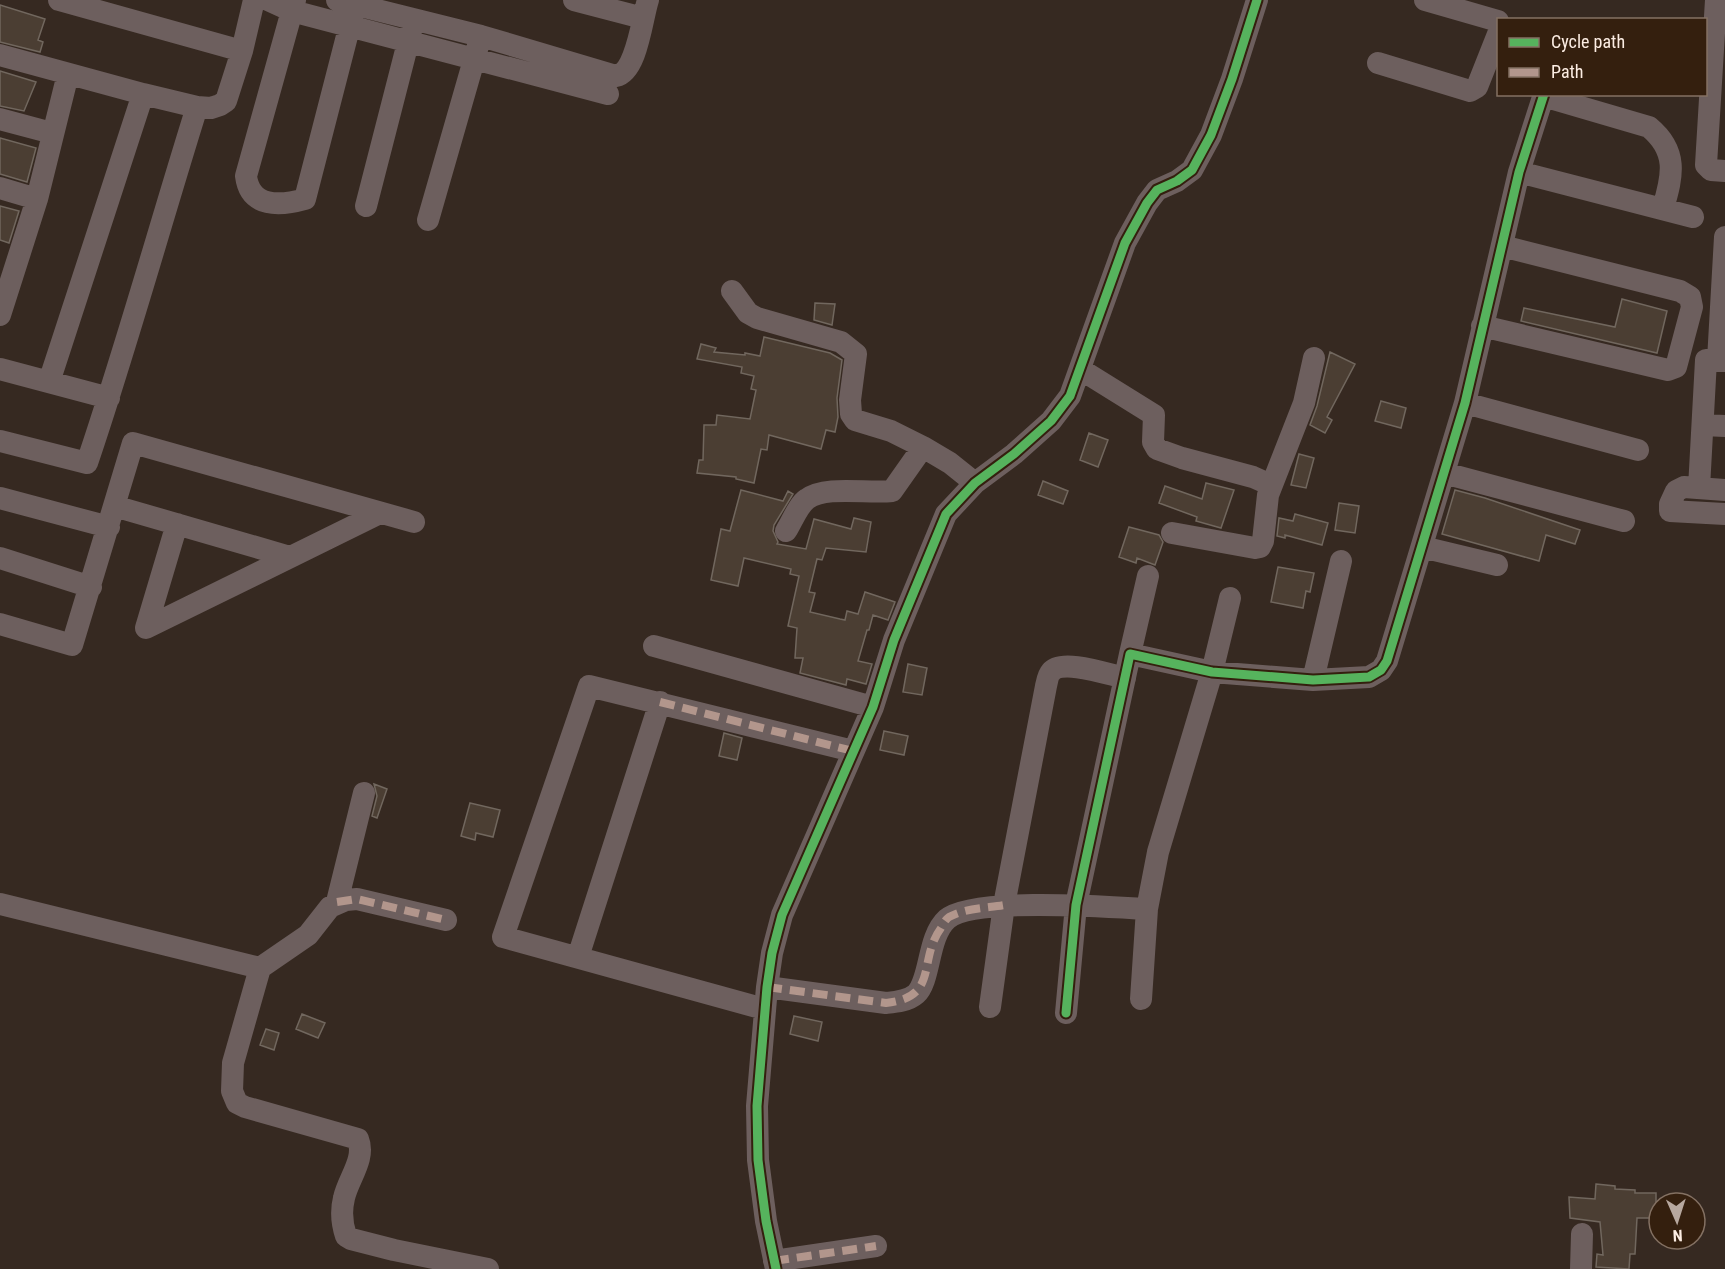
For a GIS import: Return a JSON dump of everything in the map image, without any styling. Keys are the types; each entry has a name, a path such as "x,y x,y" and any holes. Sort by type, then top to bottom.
{"street":[{"path":"59,0 242,51"},
{"path":"0,55 144,94 197,107 211,108 226,101 242,51 254,0"},
{"path":"268,0 347,10 411,30 474,58 608,94"},
{"path":"411,30 481,36 616,76 625,72 631,62 646,9 574,0"},
{"path":"876,1246 775,1265 766,1221 758,1160 757,1106 766,998 772,953 782,915 873,707 894,640 946,514 975,483 1014,454 1051,421 1070,396 1125,243 1147,202 1157,190 1178,181 1192,170 1210,135 1232,79 1257,0"},
{"path":"1425,0 1497,21"},
{"path":"1716,0 1720,26 1707,165 1711,170 1725,171"},
{"path":"294,5 246,176 247,184 252,192 260,200 270,203 305,199 347,10"},
{"path":"366,206 411,30"},
{"path":"428,220 481,36"},
{"path":"1378,63 1470,91 1477,87 1497,37"},
{"path":"0,315 9,255 37,199 68,74"},
{"path":"49,382 144,94"},
{"path":"1130,654 1212,672 1313,680 1369,677 1381,670 1387,661 1465,403 1519,172 1544,96"},
{"path":"1547,96 1649,127 1662,138 1668,151 1671,167 1670,186 1663,208"},
{"path":"87,463 109,398 197,107"},
{"path":"0,119 52,133"},
{"path":"1519,172 1693,217"},
{"path":"0,188 37,199"},
{"path":"1699,488 1714,426 1706,360 1722,360 1725,237"},
{"path":"1482,326 1668,370 1676,367 1687,328 1693,303 1690,297 1680,291 1502,246"},
{"path":"732,291 748,313 757,318 845,345 856,354 849,405 855,420 891,431 923,447 950,463 975,483"},
{"path":"1172,533 1259,547 1263,541 1268,495 1304,403 1314,358"},
{"path":"0,369 109,398"},
{"path":"1080,369 1154,415 1153,442 1157,448 1182,458 1253,477 1271,485"},
{"path":"1465,403 1638,450"},
{"path":"0,441 123,473"},
{"path":"0,624 72,645 133,443 414,522"},
{"path":"786,531 805,500 817,494 892,491 923,447"},
{"path":"1444,473 1624,521"},
{"path":"1725,490 1684,487 1676,491 1670,504 1670,510 1725,514"},
{"path":"0,498 177,524 290,557"},
{"path":"177,524 146,628 380,513"},
{"path":"1422,547 1497,565"},
{"path":"0,558 91,587"},
{"path":"1313,680 1341,561"},
{"path":"1066,1013 1076,905 1149,576"},
{"path":"1141,999 1147,909 1158,852 1212,672 1230,598"},
{"path":"654,646 873,707"},
{"path":"990,1007 1004,905 1046,686 1051,672 1058,666 1069,666 1125,678"},
{"path":"853,751 589,686 503,937 578,957 766,998 886,1003 902,1001 916,993 922,983 937,933 948,918 965,911 1004,905 1076,905 1147,909"},
{"path":"578,957 660,702"},
{"path":"337,903 364,793"},
{"path":"446,920 357,899 337,903 330,907 308,935 260,968 233,1063 232,1091 237,1103 358,1140 361,1148 359,1158 344,1198 343,1215 346,1236 394,1250 488,1269"},
{"path":"0,904 260,968"},
{"path":"1581,1269 1582,1234"}],"building":[{"path":"0,5 45,19 38,40 43,42 40,52 0,42"},
{"path":"0,71 36,82 24,111 0,106"},
{"path":"0,138 36,148 27,182 0,174"},
{"path":"0,206 19,211 9,243 0,240"},
{"path":"1622,299 1667,311 1657,353 1521,321 1524,308 1615,327"},
{"path":"815,303 835,304 832,325 814,320"},
{"path":"764,337 830,353 842,360 835,432 826,430 821,449 769,435 767,450 761,449 754,483 736,479 736,477 697,473 699,460 703,460 704,425 716,425 717,415 750,419 756,390 751,389 754,376 741,373 742,367 697,359 701,344 716,348 714,352 760,356"},
{"path":"1330,352 1355,364 1327,417 1332,420 1325,433 1310,425"},
{"path":"1381,401 1406,408 1401,428 1375,421"},
{"path":"1089,433 1108,440 1098,467 1080,460"},
{"path":"1299,454 1314,458 1306,488 1291,485"},
{"path":"1043,481 1068,491 1063,504 1038,495"},
{"path":"1206,483 1234,490 1221,528 1196,521 1197,517 1159,503 1165,486 1202,499"},
{"path":"741,490 783,501 788,491 793,494 774,525 773,531 777,544 806,549 814,519 851,529 854,518 871,522 866,552 826,548 822,560 817,559 809,592 815,593 810,612 845,620 847,611 858,614 865,592 895,602 888,620 873,615 869,630 867,630 858,661 872,664 866,684 847,679 846,685 800,673 803,658 795,658 797,628 788,626 799,576 790,574 791,569 744,558 738,586 711,580 721,529 730,531"},
{"path":"1455,490 1580,530 1575,544 1546,535 1539,561 1442,534"},
{"path":"1339,503 1359,506 1355,533 1335,530"},
{"path":"1295,514 1328,523 1322,545 1285,535 1285,538 1277,536 1279,518 1293,521"},
{"path":"1129,527 1159,535 1163,542 1155,565 1137,558 1136,563 1119,557"},
{"path":"1278,567 1314,573 1310,592 1306,591 1303,608 1271,602"},
{"path":"908,664 927,668 922,695 903,692"},
{"path":"884,731 908,736 904,755 880,750"},
{"path":"724,733 742,738 737,760 719,756"},
{"path":"374,784 387,789 377,818 372,816 377,796"},
{"path":"470,803 500,810 493,837 476,833 475,840 461,836"},
{"path":"302,1014 325,1023 318,1038 296,1029"},
{"path":"794,1016 822,1022 818,1041 790,1034"},
{"path":"266,1029 279,1033 274,1050 260,1045"},
{"path":"1596,1184 1615,1186 1615,1189 1635,1190 1635,1193 1647,1193 1647,1218 1637,1218 1635,1254 1630,1254 1629,1269 1596,1267 1597,1254 1603,1255 1600,1222 1570,1218 1569,1197 1595,1199"}],"marked path":[{"path":"660,702 853,751"},
{"path":"337,902 357,899 446,920"},
{"path":"767,987 886,1003 903,999 914,993 921,985 934,940 948,918 969,910 1004,905"},
{"path":"774,1261 876,1246"}],"cycle path":[{"path":"776,1269 766,1221 758,1160 757,1106 767,987 772,953 782,915 873,707 894,640 946,514 975,483 1014,454 1051,421 1070,396 1125,243 1147,203 1157,190 1177,181 1192,170 1211,135 1232,79 1257,0"},
{"path":"1066,1013 1076,905 1130,654 1212,672 1313,680 1369,677 1381,670 1387,661 1465,403 1519,172 1543,96"}]}
